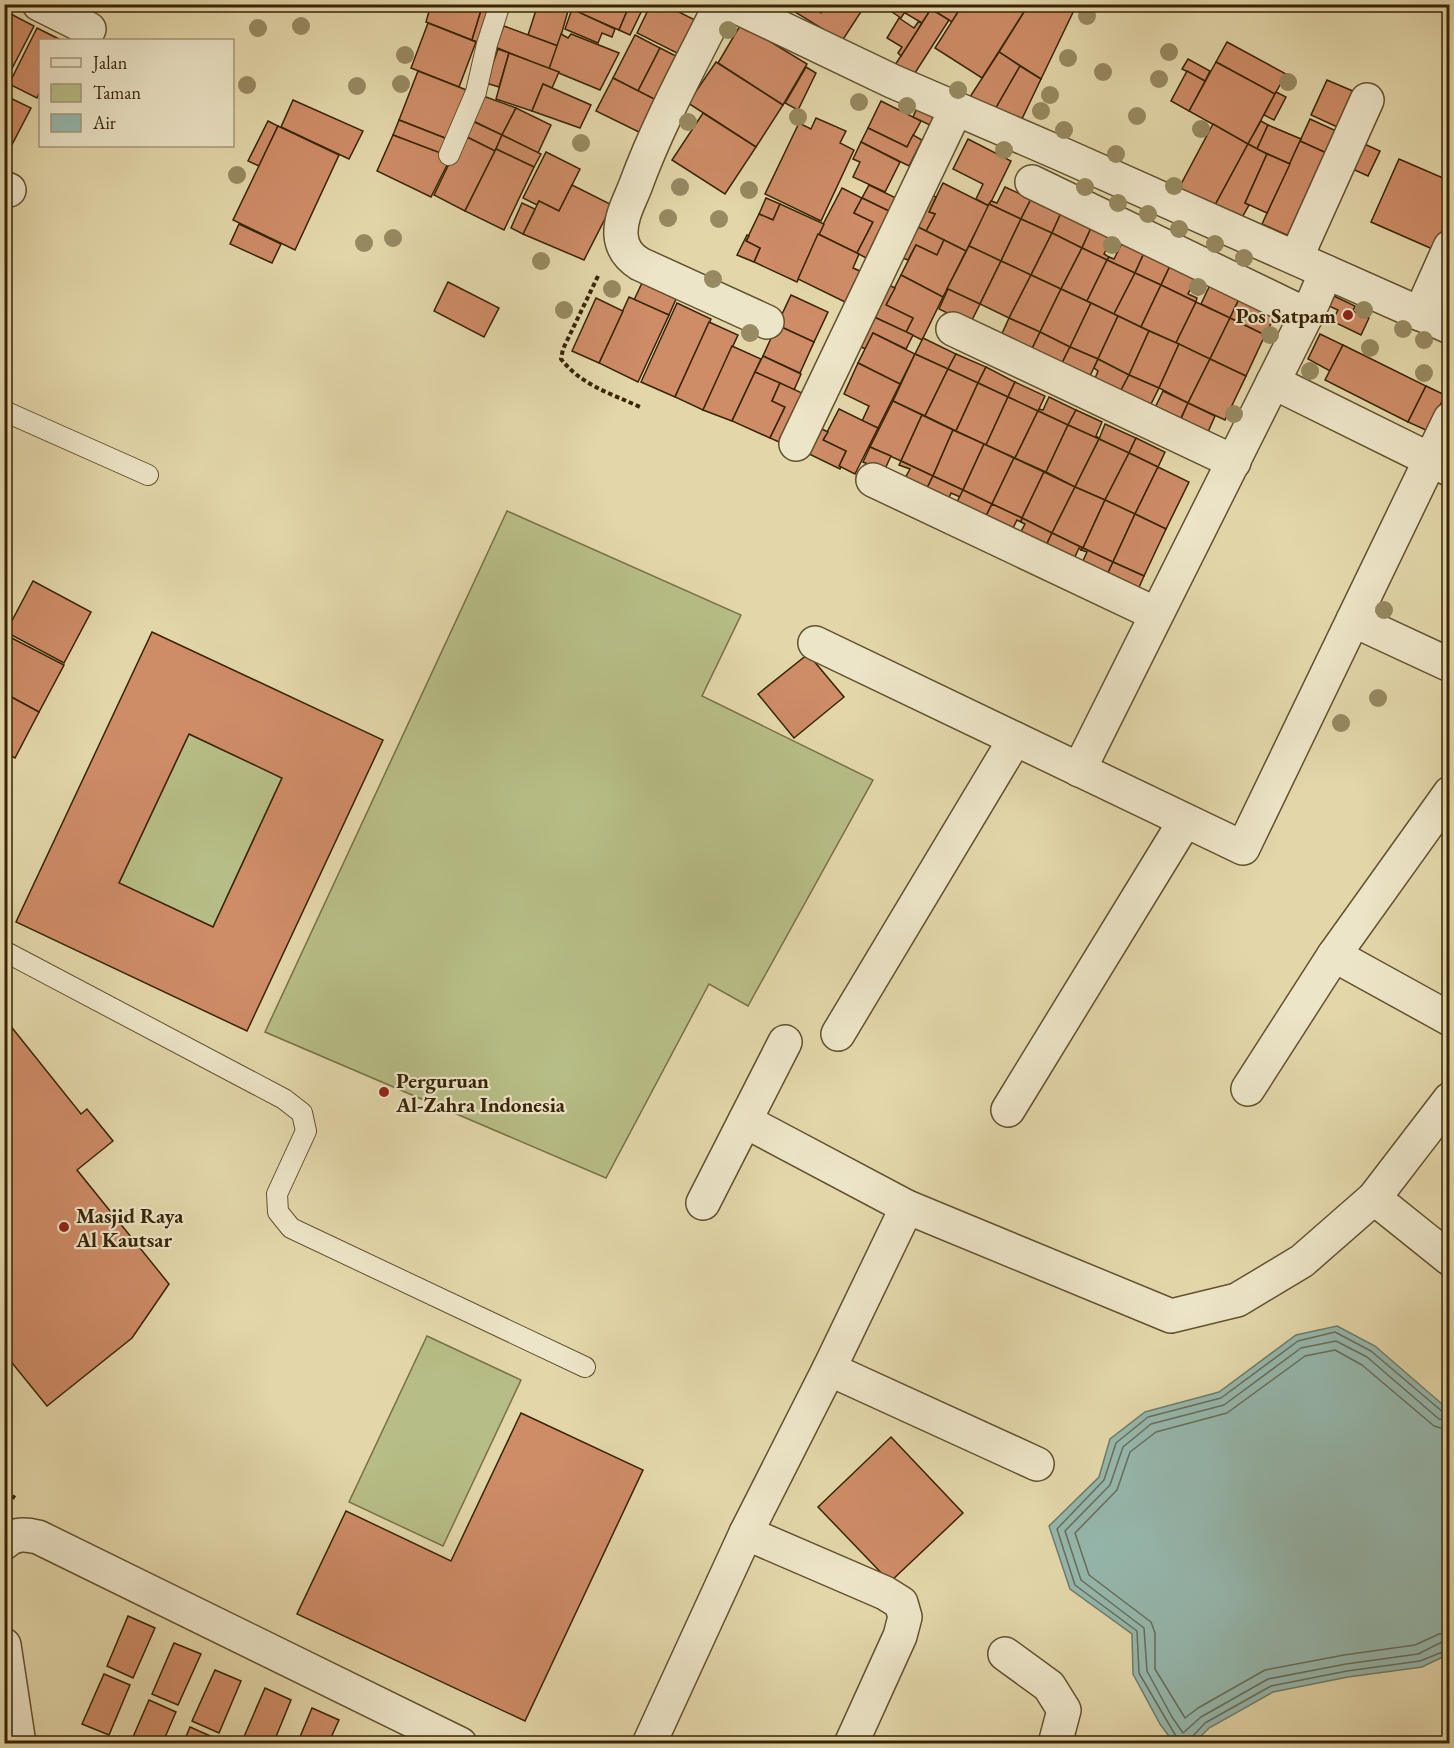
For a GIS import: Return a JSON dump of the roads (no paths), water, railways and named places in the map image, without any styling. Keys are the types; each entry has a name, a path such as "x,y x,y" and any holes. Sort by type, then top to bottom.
{"street":[{"path":"39,4 89,29"},
{"path":"721,4 642,167 622,221 622,244 629,256 640,264 766,322"},
{"path":"731,4 892,81 1449,327"},
{"path":"1296,258 1367,100"},
{"path":"796,444 956,109"},
{"path":"1032,182 1307,315"},
{"path":"1420,314 1449,248"},
{"path":"1079,770 1274,382 1326,272"},
{"path":"953,329 1234,462"},
{"path":"1274,382 1440,465"},
{"path":"815,643 1243,849 1353,620 1440,465 1449,419"},
{"path":"873,480 1156,614"},
{"path":"1353,620 1449,665"},
{"path":"838,1034 1015,739"},
{"path":"1248,1089 1334,955 1449,793"},
{"path":"1008,1110 1185,821"},
{"path":"1334,955 1449,1019"},
{"path":"703,1203 785,1042"},
{"path":"745,1121 907,1207 1171,1316 1237,1300 1302,1261 1374,1198 1449,1099"},
{"path":"1374,1198 1449,1259"},
{"path":"649,1743 746,1533 907,1207"},
{"path":"829,1369 1037,1464"},
{"path":"4,1543 24,1533 38,1537 460,1743"},
{"path":"746,1533 885,1593 901,1603 905,1617 900,1636 851,1743"},
{"path":"4,1645 27,1739"},
{"path":"1005,1654 1049,1686 1064,1710 1055,1743"}],"lane":[{"path":"449,155 476,92 487,44 500,4"},
{"path":"4,411 148,475"},
{"path":"4,951 284,1099 302,1113 306,1131 277,1194 278,1212 291,1228 585,1367"}],"water":[{"path":"1337,1326 1375,1346 1449,1410 1449,1654 1422,1667 1348,1677 1273,1692 1209,1728 1194,1743 1174,1743 1160,1724 1133,1674 1132,1634 1070,1589 1049,1526 1099,1477 1110,1439 1145,1412 1219,1392 1296,1335"}],"place":[{"name":"Pos Satpam","path":"1348,315"},
{"name":"Perguruan Al-Zahra Indonesia","path":"384,1092"},
{"name":"Masjid Raya Al Kautsar","path":"64,1227"}]}
